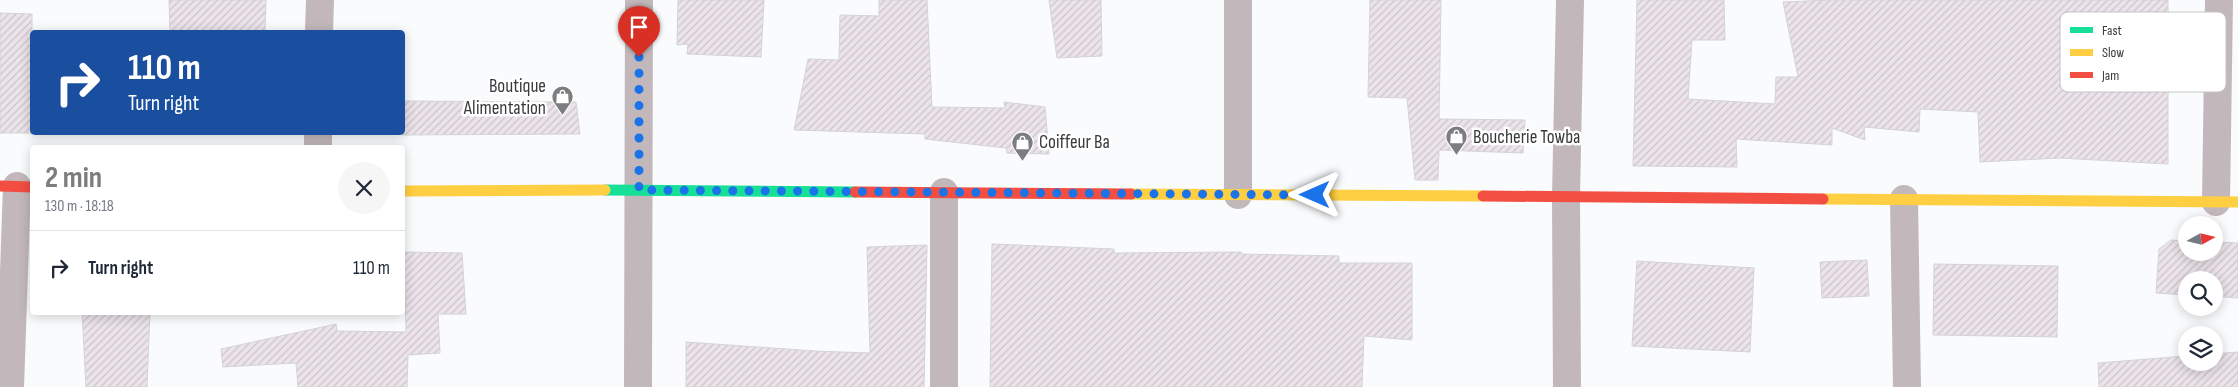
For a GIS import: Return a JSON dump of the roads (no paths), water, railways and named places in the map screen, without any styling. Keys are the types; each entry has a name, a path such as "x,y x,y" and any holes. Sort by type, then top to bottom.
{"main road":[{"path":"405,191 639,190 2227,202"}],"street":[{"path":"319,30 320,0"},
{"path":"638,0 638,387"},
{"path":"1238,0 1238,194"},
{"path":"1567,387 1566,197 1570,0"},
{"path":"2223,92 2227,202"},
{"path":"10,387 17,186"},
{"path":"944,192 944,387"},
{"path":"1904,199 1907,387"}],"place":[{"name":"Boutique Alimentation","path":"562,116"},
{"name":"Boucherie Towba","path":"1457,156"},
{"name":"Coiffeur Ba","path":"1023,161"}]}
